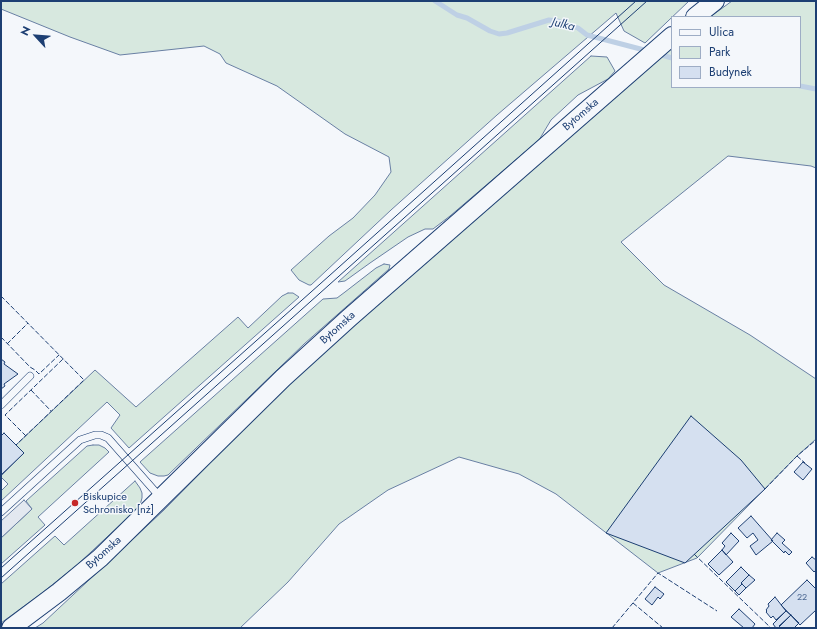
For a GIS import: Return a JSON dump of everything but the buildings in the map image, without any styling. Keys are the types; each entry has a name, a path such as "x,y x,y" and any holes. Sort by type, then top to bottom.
{"street":[{"path":"696,16 714,1"},
{"name":"Bytomska","path":"11,628 60,592 95,562 288,373 671,36"}],"lane":[{"path":"1,405 30,376"},
{"path":"1,512 80,440 95,435 101,435 108,438 161,498"}],"green space":[{"path":"1,1 689,1 673,16 671,16 671,18 645,43 624,31 616,13 497,115 391,210 311,285 299,280 291,270 329,236 353,218 375,195 391,172 389,157 345,134 277,86 226,63 220,54 204,46 120,55 70,37 1,9"},
{"path":"732,1 816,1 816,168 811,166 728,156 621,242 664,285 750,335 816,379 816,439 797,456 697,558 658,573 556,494 519,474 459,457 388,490 339,524 288,582 240,628 35,628 43,623 164,510 300,371 671,49 671,88 801,88 801,16 711,16"},
{"path":"591,56 607,57 615,71 608,79 578,95 551,120 539,140 433,229 425,229 408,237 345,281 338,282"},
{"path":"384,264 390,265 389,269 304,344 168,475 158,476 150,473 140,462 323,299 337,298 376,268"},
{"path":"288,293 293,293 299,297 129,448 111,428 120,415 107,402 1,501 1,491 8,484 1,476 24,453 16,445 95,370 136,407 238,317 248,328 282,296"},
{"path":"99,445 109,452 38,517 45,525 1,564 1,538 32,509 26,501 87,446"},
{"path":"135,481 142,493 140,505 137,509 76,566 1,623 1,584 55,536 64,545"}],"shaded area":[{"path":"24,500 32,509 1,538 1,521"}],"waterway":[{"name":"Julka","path":"435,1 457,15 467,18 490,31 499,34 549,20 558,21 578,28 587,35 648,51"},
{"name":"Julka","path":"658,54 671,58"},
{"name":"Julka","path":"801,86 816,89"}],"tram line":[{"path":"1,568 636,1"},
{"path":"1,578 647,1"}],"fence":[{"path":"1,296 84,380 16,445"},
{"path":"7,344 28,323"},
{"path":"1,337 30,367 39,374 59,355"},
{"path":"26,436 5,415 63,359"},
{"path":"31,390 51,411"},
{"path":"765,489 797,456 816,440"},
{"path":"797,456 805,463"},
{"path":"694,554 771,628"},
{"path":"612,628 658,573 717,611"},
{"path":"633,603 663,628"}],"place":[{"name":"Biskupice Schronisko [nż]","path":"75,503"}]}
